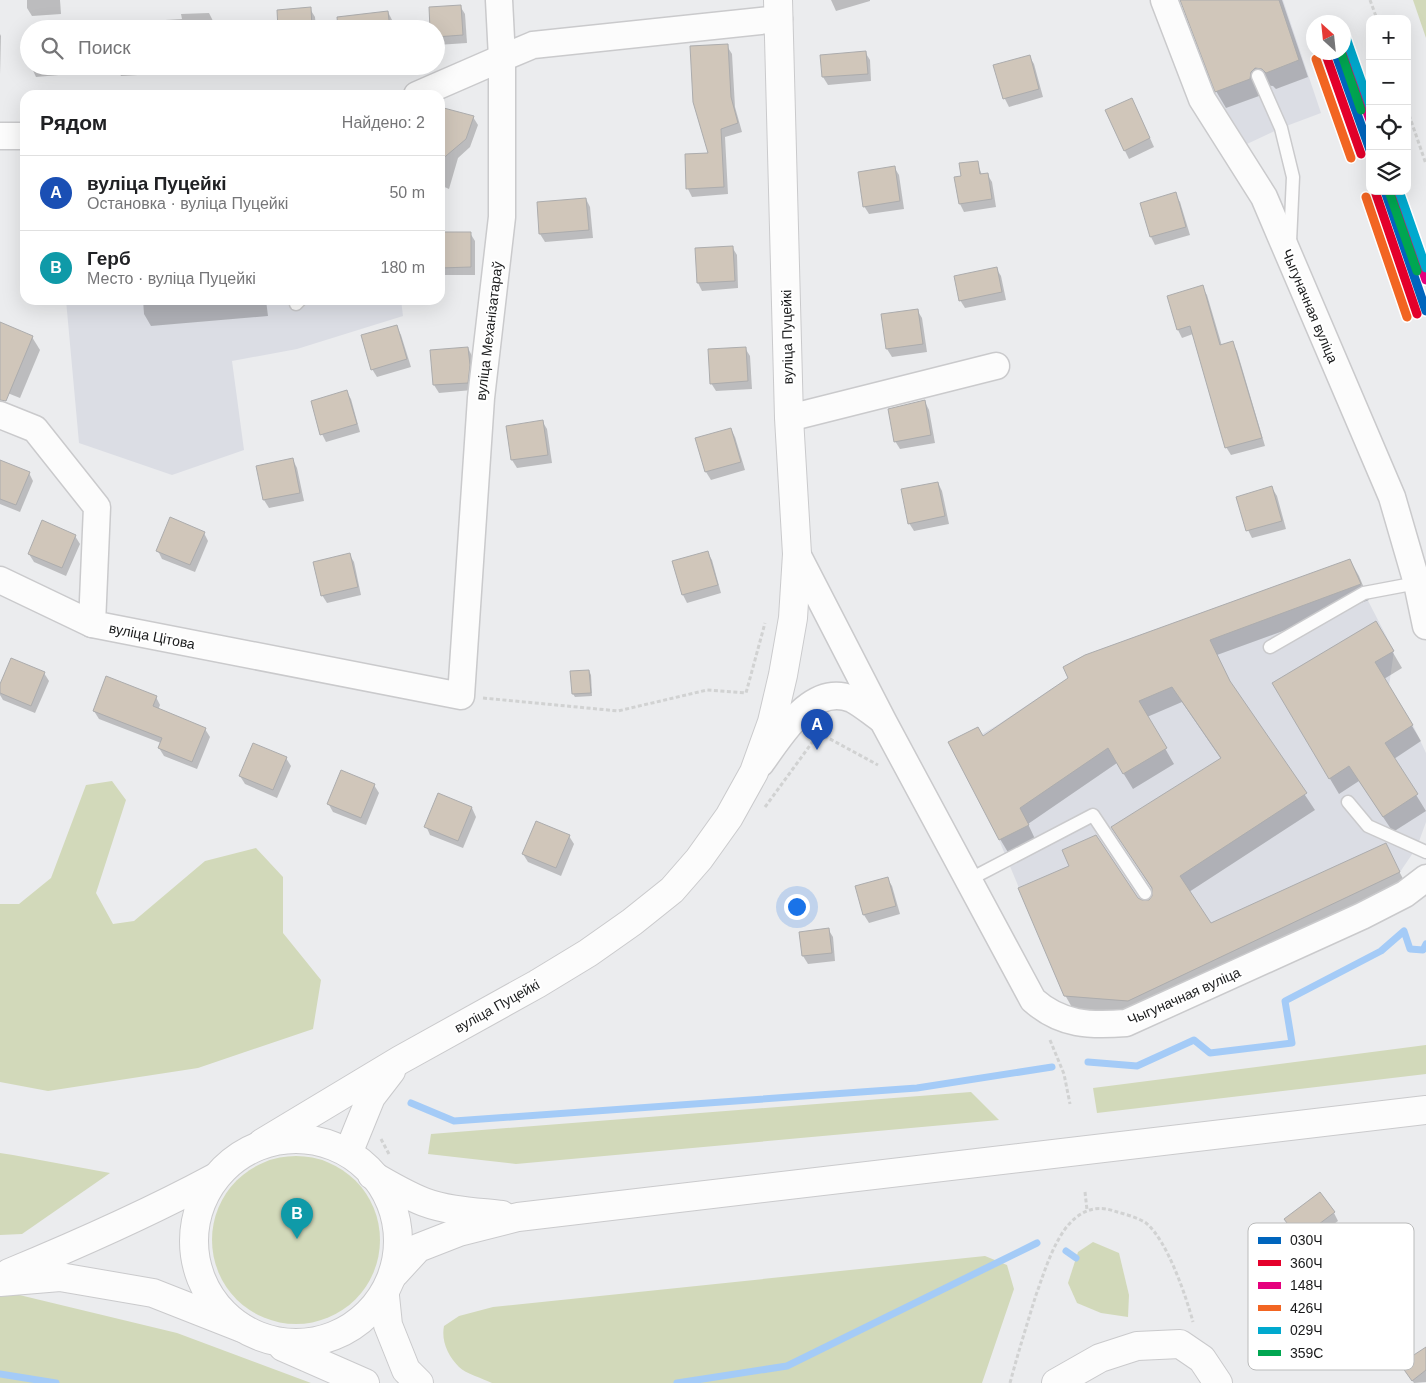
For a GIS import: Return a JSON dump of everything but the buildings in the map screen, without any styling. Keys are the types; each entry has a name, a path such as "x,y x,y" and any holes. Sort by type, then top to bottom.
{"main road":[{"name":"вуліца Пуцейкі","path":"262,1143 400,1060 537,984 588,953 632,922 672,890 699,859 729,817 754,772 772,722 783,676 793,618 797,554 789,418 779,10"},
{"name":"вуліца Пуцейкі","path":"349,1151 371,1097 400,1060"},
{"path":"214,1178 200,1204 194,1231 195,1260 204,1286 220,1310 249,1332 284,1343 314,1343 342,1334 366,1318 418,1248 459,1232 518,1217 1426,1110"},
{"path":"0,1277 172,1201 214,1178 236,1157 262,1143 292,1137 321,1140 349,1151 382,1169 403,1192 426,1203 454,1209 518,1217"},
{"path":"382,1169 387,1201 395,1222 401,1247 390,1285 388,1325 406,1370 419,1383"},
{"path":"0,1282 60,1277 153,1293 249,1332 365,1383"},
{"path":"1056,1383 1100,1358 1137,1346 1180,1344 1202,1359 1218,1383"}],"street":[{"name":"вуліца Механізатараў","path":"461,696 481,398 502,217 502,58 499,0"},
{"name":"Чыгуначная вуліца","path":"1164,0 1202,100 1264,197 1392,497 1417,583 1426,626"},
{"path":"428,90 534,45 779,10"},
{"path":"0,136 20,136"},
{"path":"789,418 996,366"},
{"name":"вуліца Цітова","path":"0,415 35,429 97,507 92,624 461,696"},
{"name":"Чыгуначная вуліца","path":"797,554 883,721 1033,1000 1045,1011 1059,1017 1096,1025 1126,1023 1362,916 1405,894 1426,878"},
{"path":"0,580 92,624"},
{"path":"754,772 794,719 806,707 822,698 837,696 852,700 883,721"}],"lane":[{"path":"1258,76 1281,128 1293,177 1289,257"},
{"path":"1270,647 1364,592 1417,583"},
{"path":"1348,802 1368,826 1426,852"},
{"path":"970,881 978,875 1093,815 1146,893"}],"path":[{"path":"1370,0 1376,15"},
{"path":"1411,121 1426,164"},
{"path":"461,696 618,711 707,690 738,692"},
{"path":"763,810 820,733 888,771 905,759"},
{"path":"1048,1037 1064,1074 1070,1104"},
{"path":"380,1135 382,1169"},
{"path":"1085,1192 1087,1210"},
{"path":"1010,1383 1021,1342 1048,1260 1065,1229 1087,1210 1104,1207 1139,1220 1145,1223 1160,1238 1186,1296 1193,1323"}],"shaded area":[{"path":"1180,0 1283,0 1321,113 1281,128 1247,144 1214,92"},
{"path":"66,305 402,305 403,316 297,349 232,361 244,450 172,475 79,443"},
{"path":"1350,559 1364,593 1394,651 1389,686 1413,725 1426,753 1426,822 1417,847 1400,872 1128,1001 1064,996 999,840 948,742 978,727 982,734 1054,687 1069,681 1063,667 1085,655"}],"green space":[{"path":"1413,0 1426,0 1426,38"},
{"path":"112,781 126,800 96,893 113,924 134,921 205,861 256,848 283,877 283,933 321,980 313,1029 198,1068 48,1091 0,1082 0,904 19,904 51,878 86,785"},
{"path":"1426,1045 1426,1074 1097,1113 1093,1088"},
{"path":"971,1092 999,1120 516,1164 428,1154 431,1134"},
{"path":"0,1153 110,1173 22,1234 0,1235"},
{"path":"304,1156 320,1159 336,1166 361,1187 370,1200 377,1216 380,1240 379,1256 374,1272 366,1287 349,1305 336,1314 320,1321 288,1324 272,1321 249,1310 226,1287 215,1264 212,1232 215,1216 226,1193 249,1170 272,1159"},
{"path":"1093,1242 1119,1253 1129,1295 1128,1317 1101,1313 1077,1303 1068,1283 1078,1252"},
{"path":"985,1256 1007,1265 1014,1289 982,1383 492,1383 459,1367 449,1353 443,1332 444,1326 459,1316 493,1307"},
{"path":"7,1292 177,1333 311,1383 0,1383 0,1293"}],"waterway":[{"path":"1088,1062 1137,1066 1194,1040 1210,1053 1292,1043 1285,1001 1381,951 1404,931 1410,949 1423,950 1426,944"},
{"path":"411,1103 454,1121 917,1088 1052,1067"},
{"path":"677,1383 787,1366 1037,1243"},
{"path":"1066,1251 1076,1258"},
{"path":"0,1374 56,1383"}],"transit line":[{"name":"029Ч","path":"1351,52 1370,105"},
{"name":"426Ч","path":"1316,60 1351,158"},
{"name":"360Ч","path":"1328,60 1361,154"},
{"name":"030Ч","path":"1338,60 1366,139"},
{"name":"359С","path":"1344,60 1361,110"},
{"name":"148Ч","path":"1348,60 1366,109"},
{"name":"360Ч","path":"1376,195 1417,314"},
{"name":"030Ч","path":"1386,195 1426,311"},
{"name":"359С","path":"1390,195 1417,271"},
{"name":"148Ч","path":"1397,195 1426,280"},
{"name":"029Ч","path":"1400,195 1426,268"},
{"name":"426Ч","path":"1366,197 1407,317"}],"place":[{"name":"вуліца Пуцейкі","path":"817,750"},
{"name":"Герб","path":"297,1239"}]}
